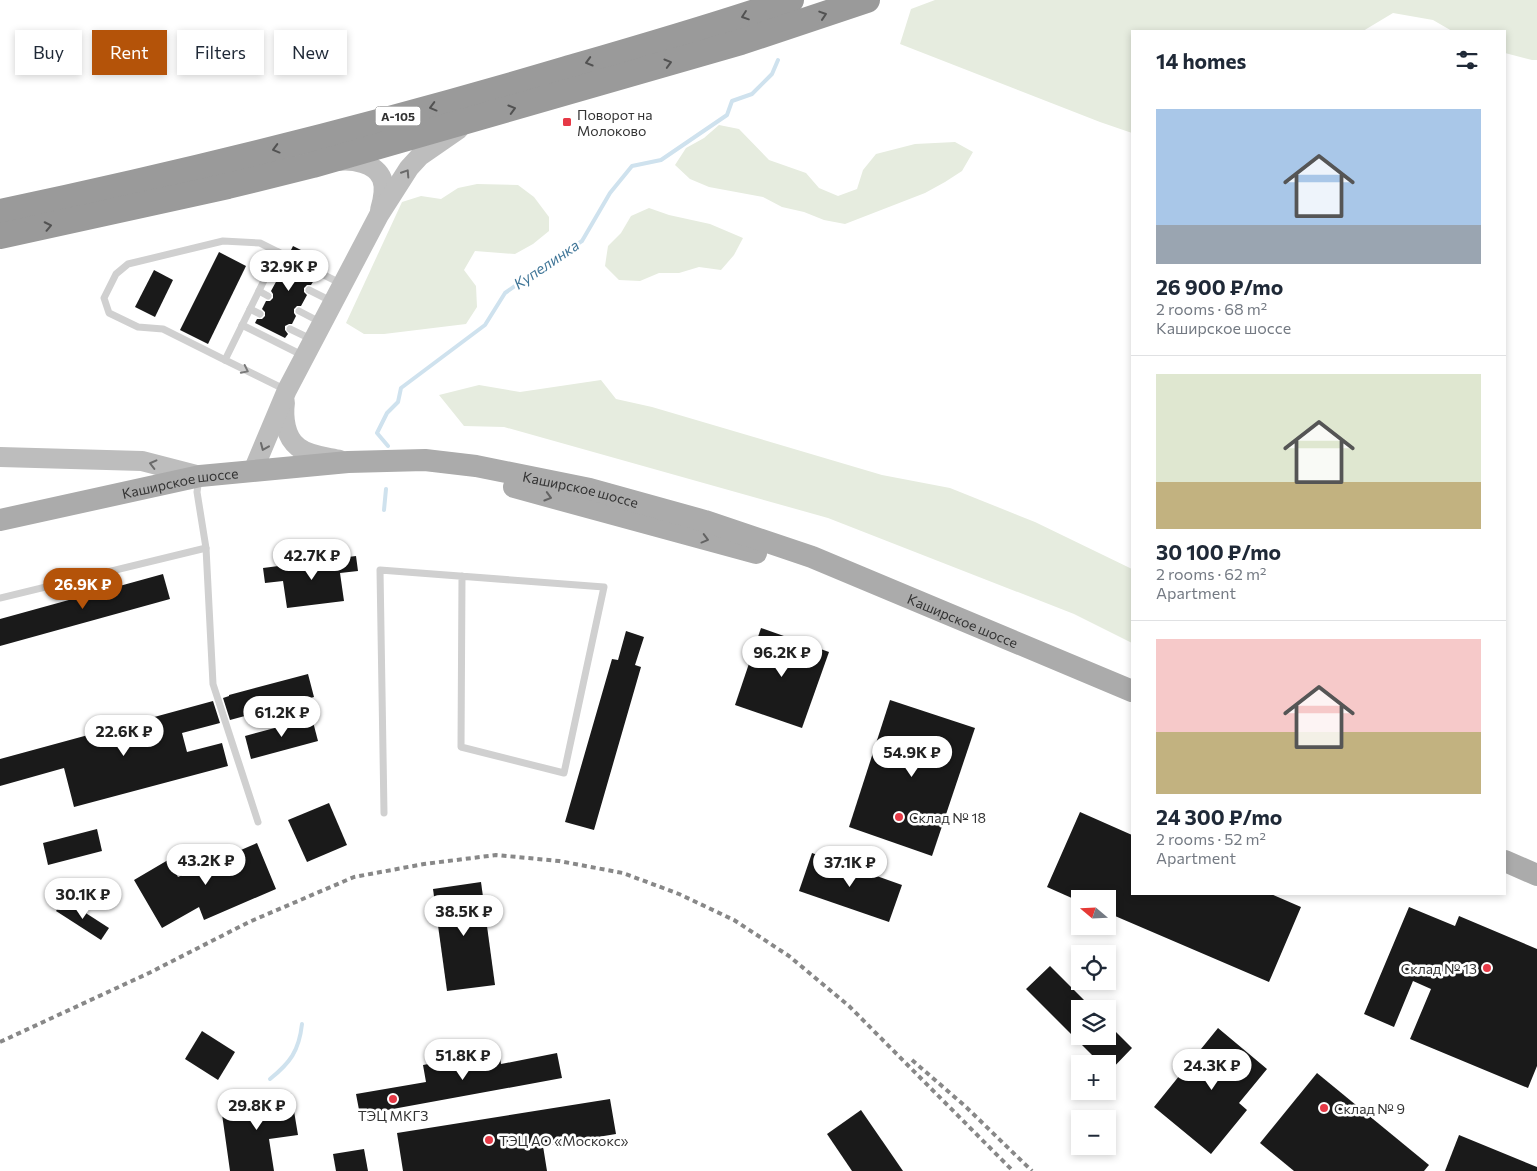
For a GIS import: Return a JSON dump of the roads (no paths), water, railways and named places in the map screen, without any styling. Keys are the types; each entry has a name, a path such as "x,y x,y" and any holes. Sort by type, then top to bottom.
{"highway":[{"name":"А-105","path":"0,212 228,161 465,99 734,20 791,0"},
{"name":"А-105","path":"0,236 313,165 741,42 867,0"}],"main road":[{"path":"253,471 286,390 379,214 409,168 420,156 476,119"},
{"path":"313,165 345,160 362,163 376,170 382,179 384,195 379,214"},
{"path":"286,390 285,424 290,438 298,448 317,455 348,462"},
{"path":"0,457 142,461 198,484"},
{"name":"Каширское шоссе","path":"0,533 131,503 253,471 348,462 424,460 503,470 590,490 705,521 812,557 1131,691"},
{"name":"Каширское шоссе","path":"0,520 198,484 327,474 396,472 466,477 506,485 771,558 817,574 1131,705"},
{"path":"1506,847 1537,860"},
{"path":"1506,861 1537,875"}],"lane":[{"path":"286,390 163,330 138,327 109,313 104,298 116,274 128,264 224,241 260,243 288,257"},
{"path":"225,360 278,252"},
{"path":"269,270 279,275"},
{"path":"318,272 343,284"},
{"path":"309,290 333,302"},
{"path":"259,292 268,296"},
{"path":"250,309 260,314"},
{"path":"299,311 313,340"},
{"path":"242,325 313,340"},
{"path":"290,329 313,340"},
{"path":"198,484 206,548 213,684 258,822"},
{"path":"0,598 206,548"},
{"path":"384,813 380,570 462,576 604,587 564,773 461,746 462,576"}],"waterway":[{"name":"Купелинка","path":"388,446 377,433 387,413 398,402 401,388 485,325 505,293 582,241 610,193 632,166 661,160 727,115 732,101 752,94 772,74 778,60"},
{"name":"Купелинка","path":"384,510 386,489"},
{"name":"Купелинка","path":"270,1079 292,1056 299,1042 302,1024"}],"railway":[{"path":"0,1042 149,973 249,922 354,877 424,864 496,855 559,861 623,873 679,894 734,920 789,956 849,1006 1013,1171"},
{"path":"912,1060 965,1106 1032,1171"}],"place":[{"name":"Поворот на Молоково","path":"567,122"},
{"name":"Склад № 18","path":"899,817"},
{"name":"Склад № 13","path":"1487,968"},
{"name":"ТЭЦ МКГЗ","path":"393,1099"},
{"name":"Склад № 9","path":"1324,1108"},
{"name":"ТЭЦ АО «Москокс»","path":"489,1140"}]}
